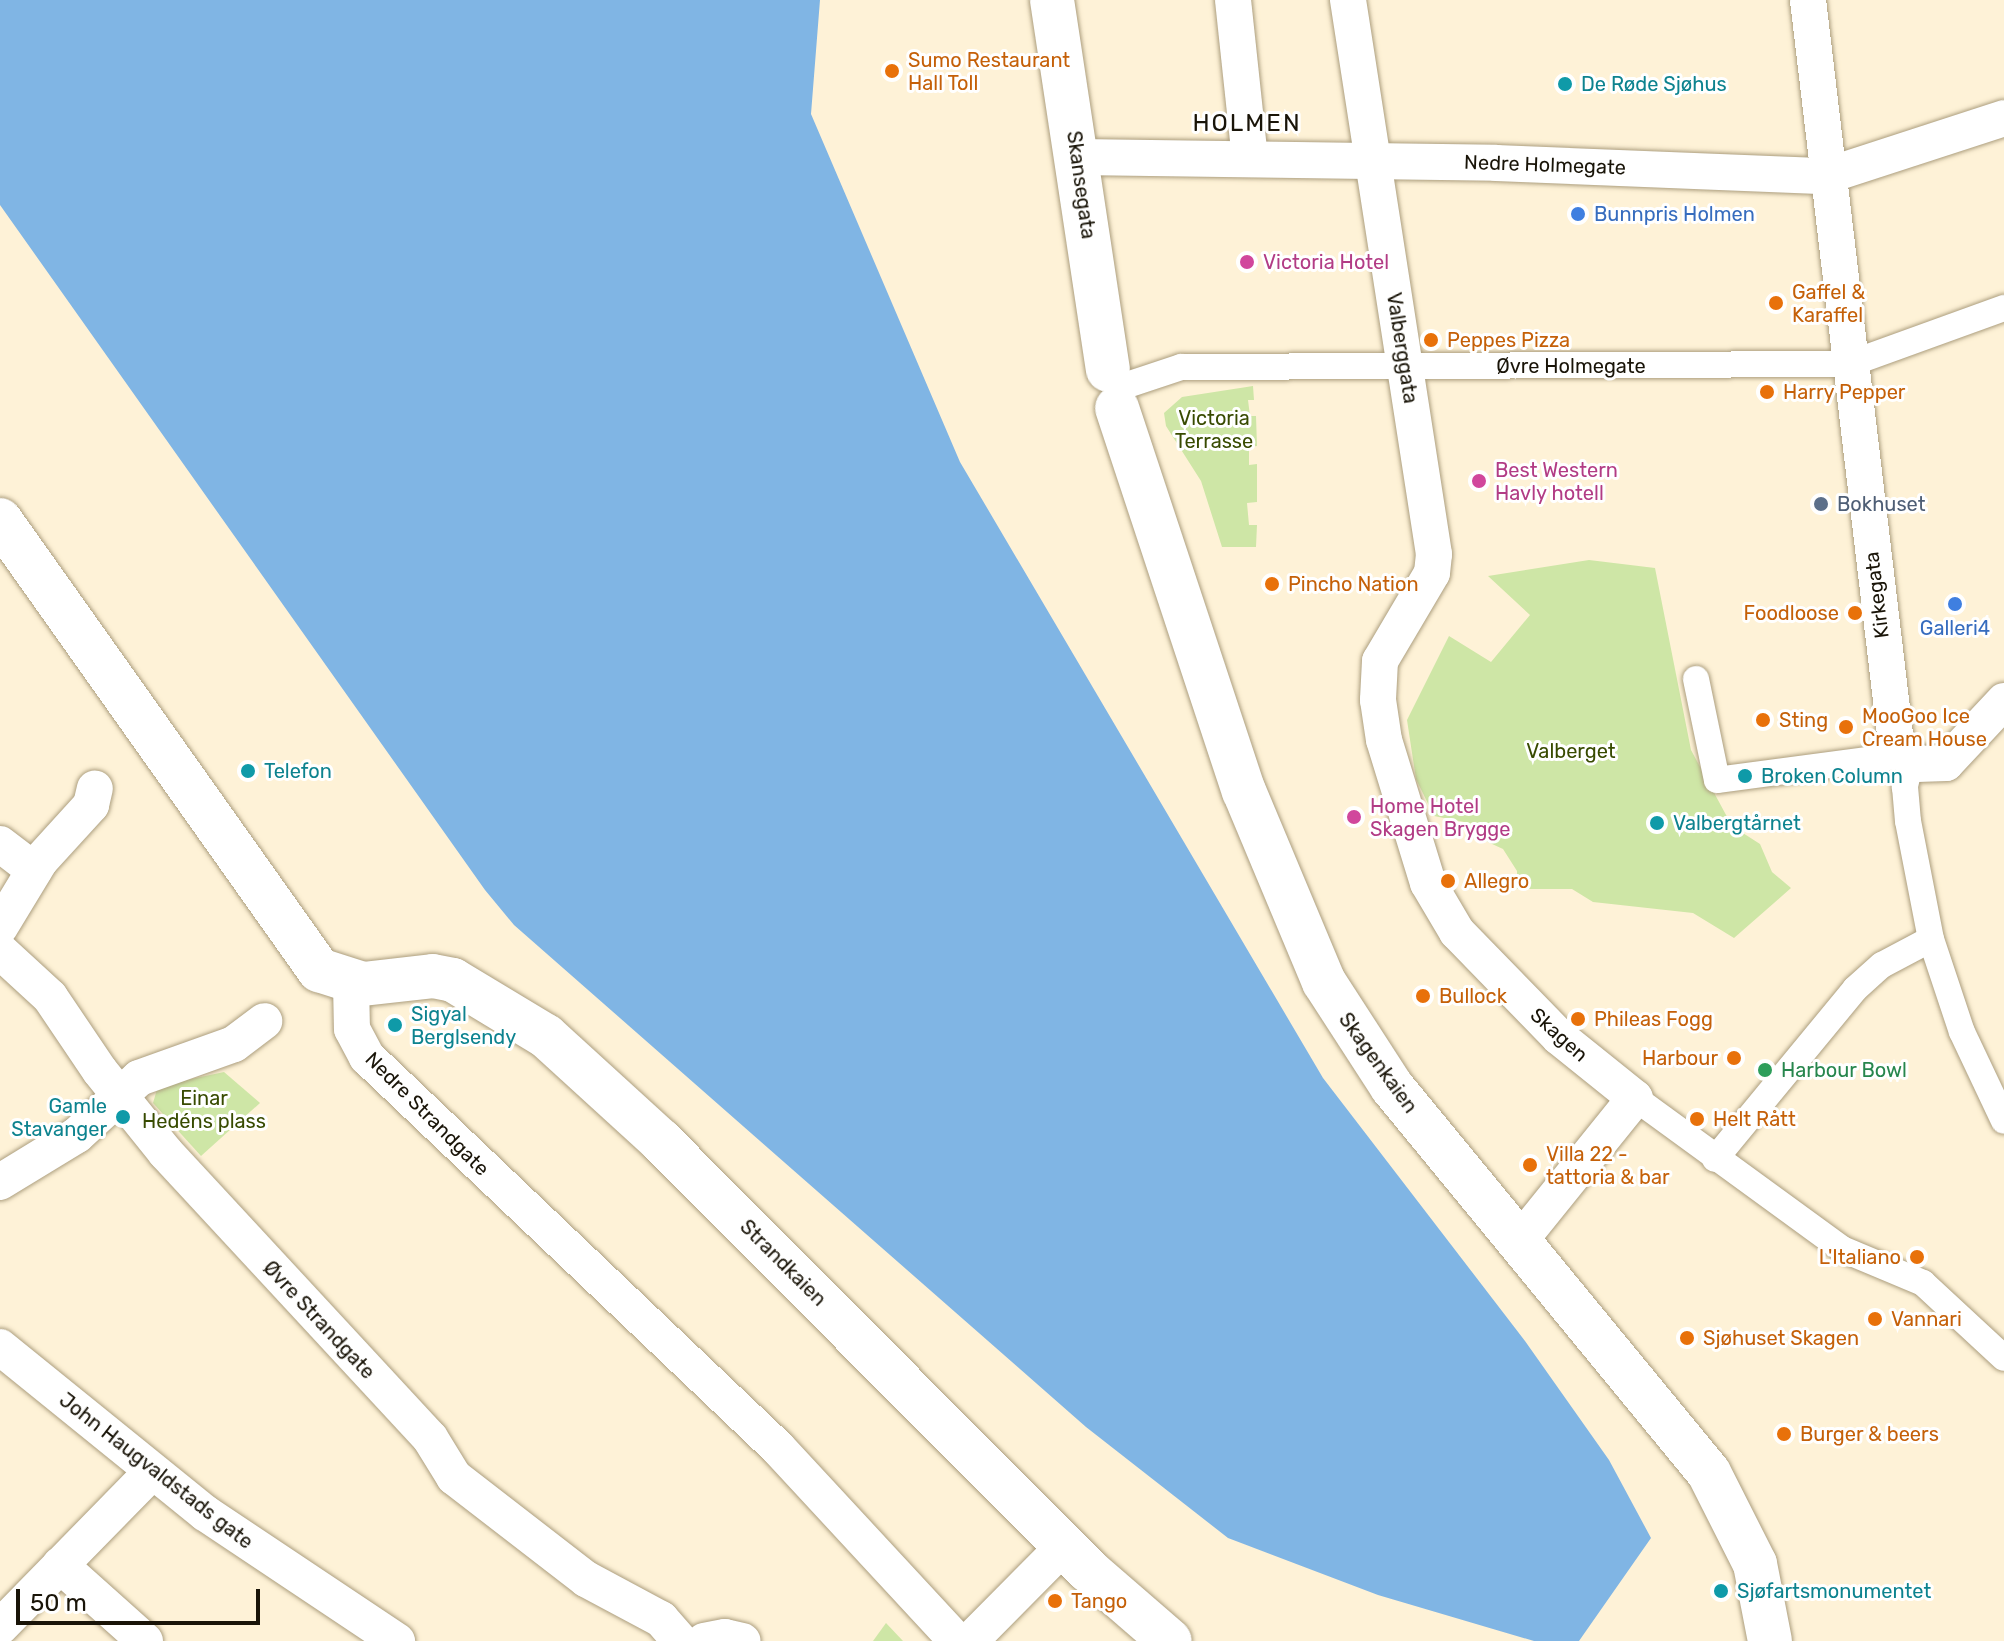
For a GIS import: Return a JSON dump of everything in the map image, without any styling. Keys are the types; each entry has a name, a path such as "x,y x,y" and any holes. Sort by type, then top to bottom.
{"street":[{"name":"Skansegata","path":"1052,0 1118,387"},
{"path":"1233,0 1250,158"},
{"name":"Valberggata","path":"1348,0 1434,554"},
{"name":"Kirkegata","path":"1808,0 1826,176 1894,732 1908,757 1905,787 1908,821 1931,939 1962,1032 2004,1121"},
{"name":"Nedre Holmegate","path":"1078,157 1373,160 1826,176 2004,118"},
{"name":"Øvre Holmegate","path":"1118,387 1181,367 1849,364 2004,308"},
{"name":"Skagenkaien","path":"1118,387 1244,791 1303,939 1347,1022 1392,1087 1722,1491 1755,1564 1770,1641"},
{"path":"0,520 312,964 351,983"},
{"name":"Skagen","path":"1434,554 1432,573 1384,653 1378,675 1384,740 1428,883 1457,932 1503,983 1559,1037 1635,1098 1842,1249 1923,1283 2004,1358"},
{"path":"1696,679 1717,780 1908,757 1924,766 1946,763 2004,701"},
{"path":"0,927 34,870 91,805 95,788"},
{"path":"0,844 34,870"},
{"path":"1715,1159 1855,989 1882,965 1931,939"},
{"name":"Øvre Strandgate","path":"0,951 50,997 119,1096 210,1205 430,1438 454,1477 586,1579 661,1619 680,1641"},
{"name":"Strandkaien","path":"351,983 433,976 453,980 546,1036 661,1141 1065,1545 1170,1641"},
{"name":"Nedre Strandgate","path":"351,983 352,1029 367,1057 778,1448 957,1641"},
{"path":"0,1182 77,1135 144,1075 234,1044 264,1021"},
{"path":"1519,1242 1635,1098"},
{"name":"John Haugvaldstads gate","path":"0,1347 152,1472 397,1641"},
{"path":"0,1627 152,1472"},
{"path":"970,1641 1065,1545"},
{"path":"60,1565 145,1641"},
{"path":"704,1641 725,1637 743,1641"}],"green space":[{"name":"Victoria Terrasse","path":"1253,386 1254,400 1248,400 1250,416 1256,416 1257,446 1249,447 1249,465 1257,464 1257,502 1247,503 1249,525 1257,525 1256,547 1222,547 1201,481 1166,426 1164,413 1182,397"},
{"name":"Valberget","path":"1589,560 1655,568 1691,750 1732,826 1760,844 1772,872 1791,888 1734,938 1693,913 1593,902 1572,889 1517,889 1517,871 1503,849 1479,838 1474,824 1434,816 1416,779 1407,720 1449,636 1491,662 1530,615 1488,576"},
{"name":"Einar Hedéns plass","path":"224,1072 260,1103 201,1156 153,1103 158,1086"},
{"path":"886,1623 903,1641 873,1641"}],"water":[{"path":"0,0 820,0 811,114 960,462 1323,1078 1525,1341 1609,1460 1651,1538 1579,1641 1534,1641 1378,1595 1228,1538 1086,1427 514,925 485,890 0,205"}],"place":[{"name":"Sumo Restaurant Hall Toll","path":"892,71"},
{"name":"De Røde Sjøhus","path":"1565,84"},
{"name":"Bunnpris Holmen","path":"1578,214"},
{"name":"Victoria Hotel","path":"1247,262"},
{"name":"Gaffel & Karaffel","path":"1776,303"},
{"name":"Peppes Pizza","path":"1431,340"},
{"name":"Harry Pepper","path":"1767,392"},
{"name":"Best Western Havly hotell","path":"1479,481"},
{"name":"Bokhuset","path":"1821,504"},
{"name":"Pincho Nation","path":"1272,584"},
{"name":"Galleri4","path":"1955,604"},
{"name":"Foodloose","path":"1855,613"},
{"name":"Sting","path":"1763,720"},
{"name":"MooGoo Ice Cream House","path":"1846,727"},
{"name":"Telefon","path":"248,771"},
{"name":"Broken Column","path":"1745,776"},
{"name":"Home Hotel Skagen Brygge","path":"1354,817"},
{"name":"Valbergtårnet","path":"1657,823"},
{"name":"Allegro","path":"1448,881"},
{"name":"Bullock","path":"1423,996"},
{"name":"Phileas Fogg","path":"1578,1019"},
{"name":"Sigyal Berglsendy","path":"395,1025"},
{"name":"Harbour","path":"1734,1058"},
{"name":"Harbour Bowl","path":"1765,1070"},
{"name":"Gamle Stavanger","path":"123,1117"},
{"name":"Helt Rått","path":"1697,1119"},
{"name":"Villa 22 - tattoria & bar","path":"1530,1165"},
{"name":"L'Italiano","path":"1917,1257"},
{"name":"Vannari","path":"1875,1319"},
{"name":"Sjøhuset Skagen","path":"1687,1338"},
{"name":"Burger & beers","path":"1784,1434"},
{"name":"Sjøfartsmonumentet","path":"1721,1591"},
{"name":"Tango","path":"1055,1601"}],"district":[{"name":"HOLMEN","path":"1247,124"}]}
